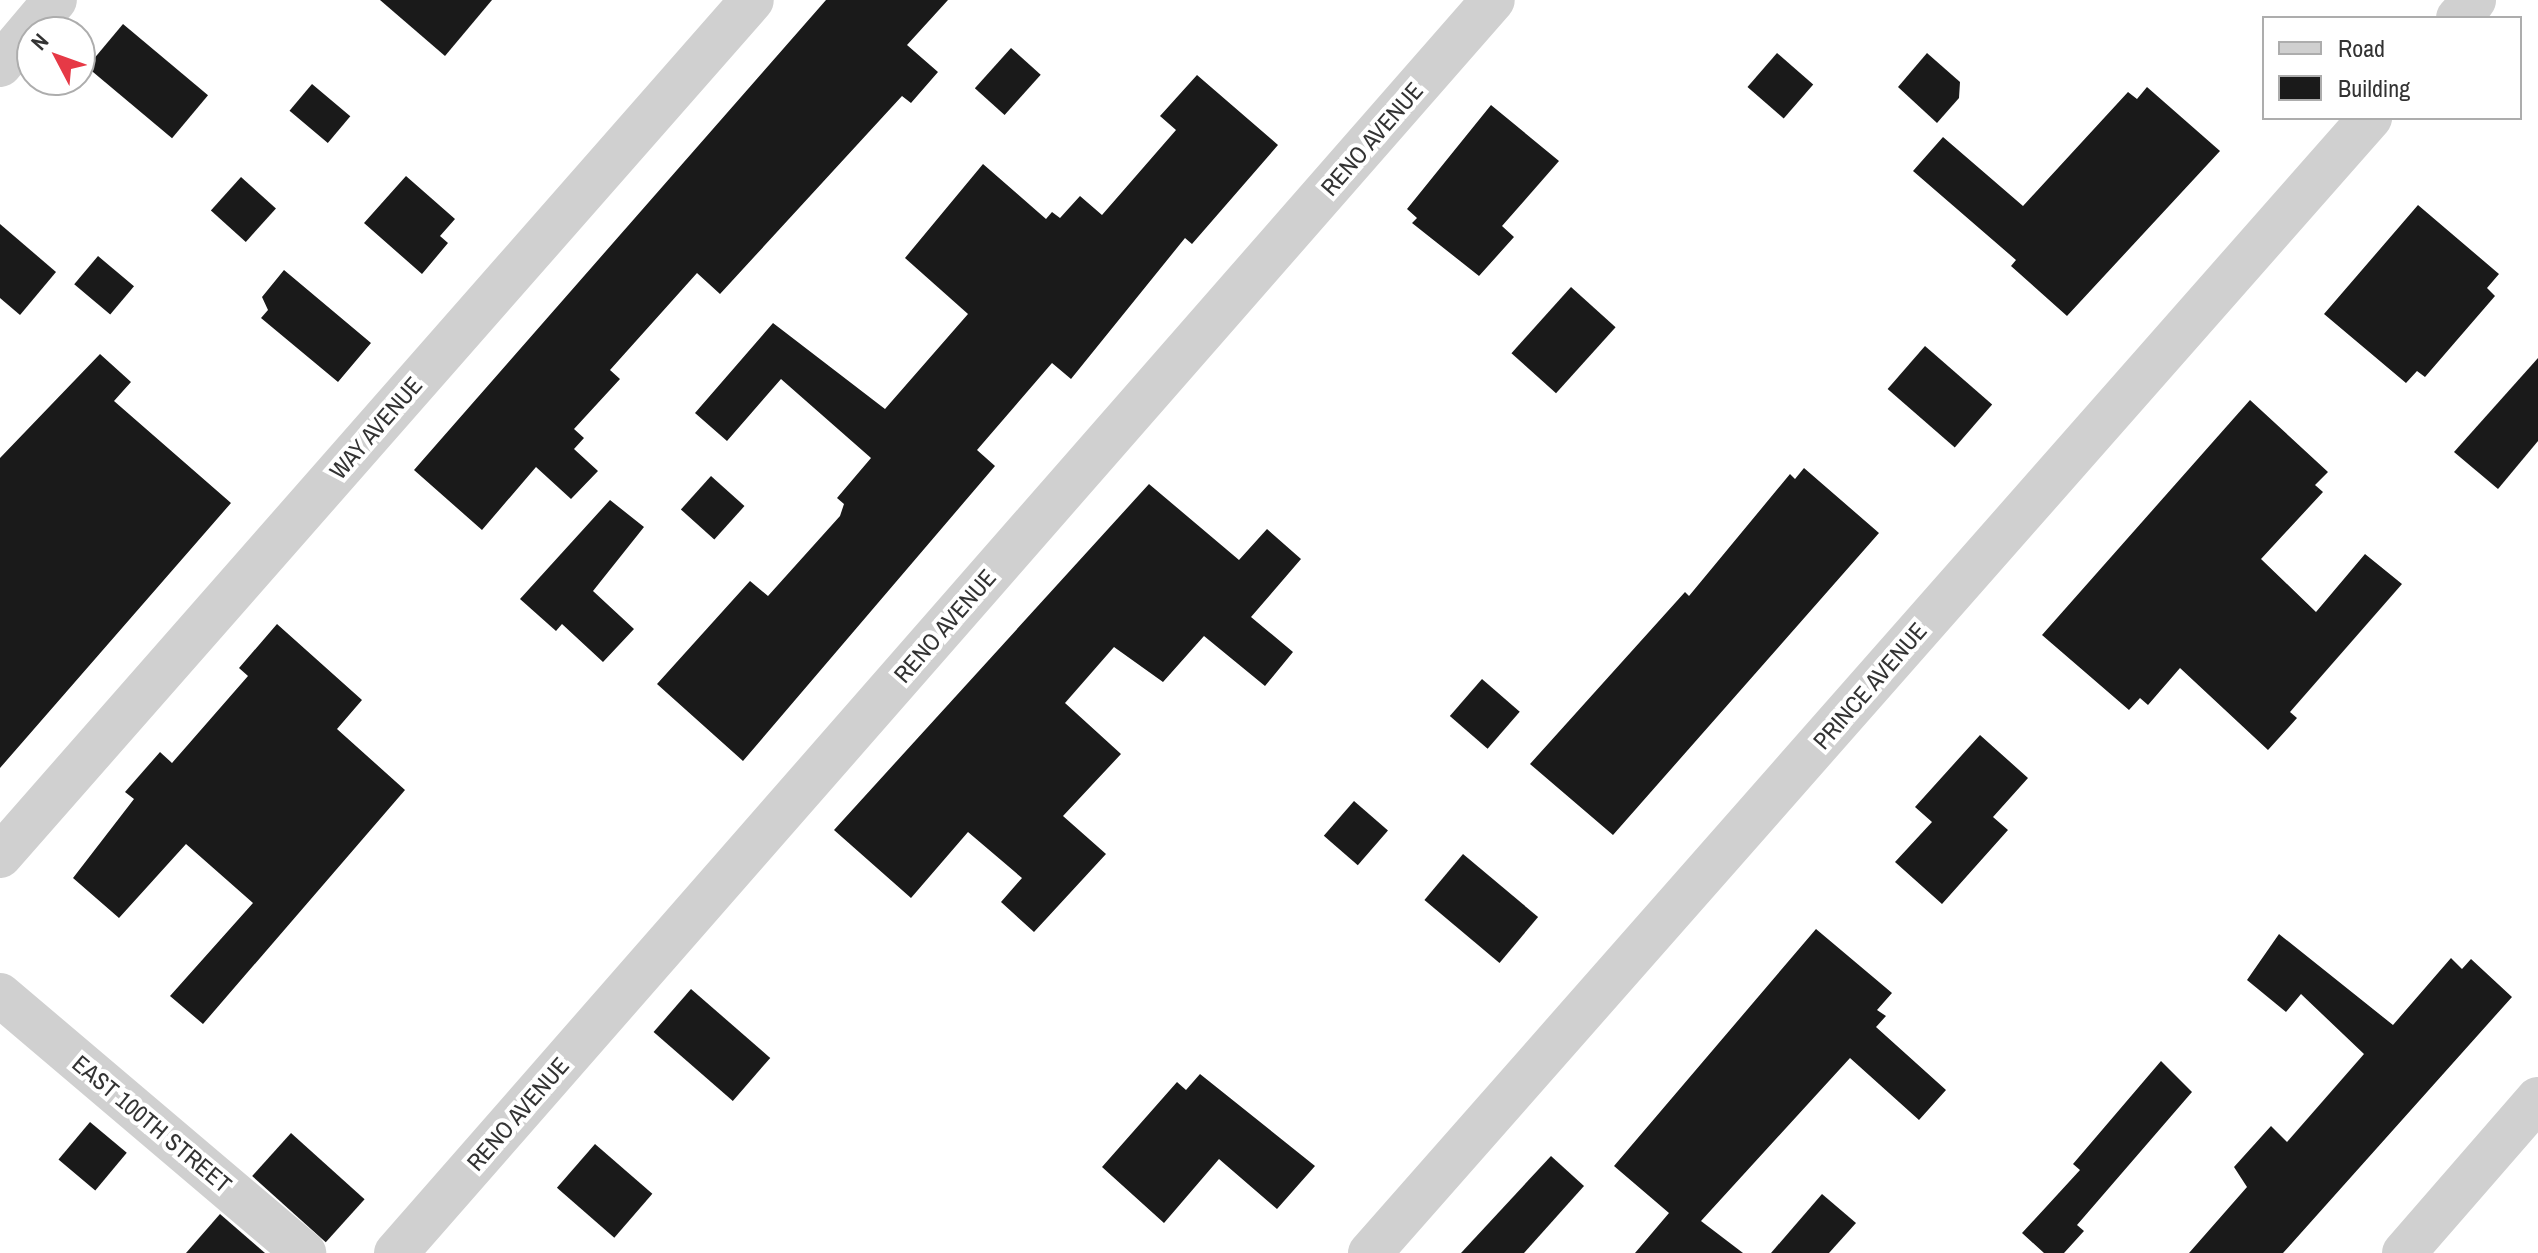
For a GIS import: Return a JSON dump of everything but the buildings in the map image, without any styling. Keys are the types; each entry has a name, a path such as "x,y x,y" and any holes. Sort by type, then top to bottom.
{"street":[{"path":"0,65 55,0"},
{"name":"WAY AVENUE","path":"0,856 752,0"},
{"path":"2460,16 2474,0"},
{"name":"RENO AVENUE","path":"396,1253 1478,5"},
{"name":"PRINCE AVENUE","path":"1370,1253 2368,120"},
{"name":"EAST 100TH STREET","path":"0,995 304,1253"},
{"path":"2404,1253 2538,1099"}]}
